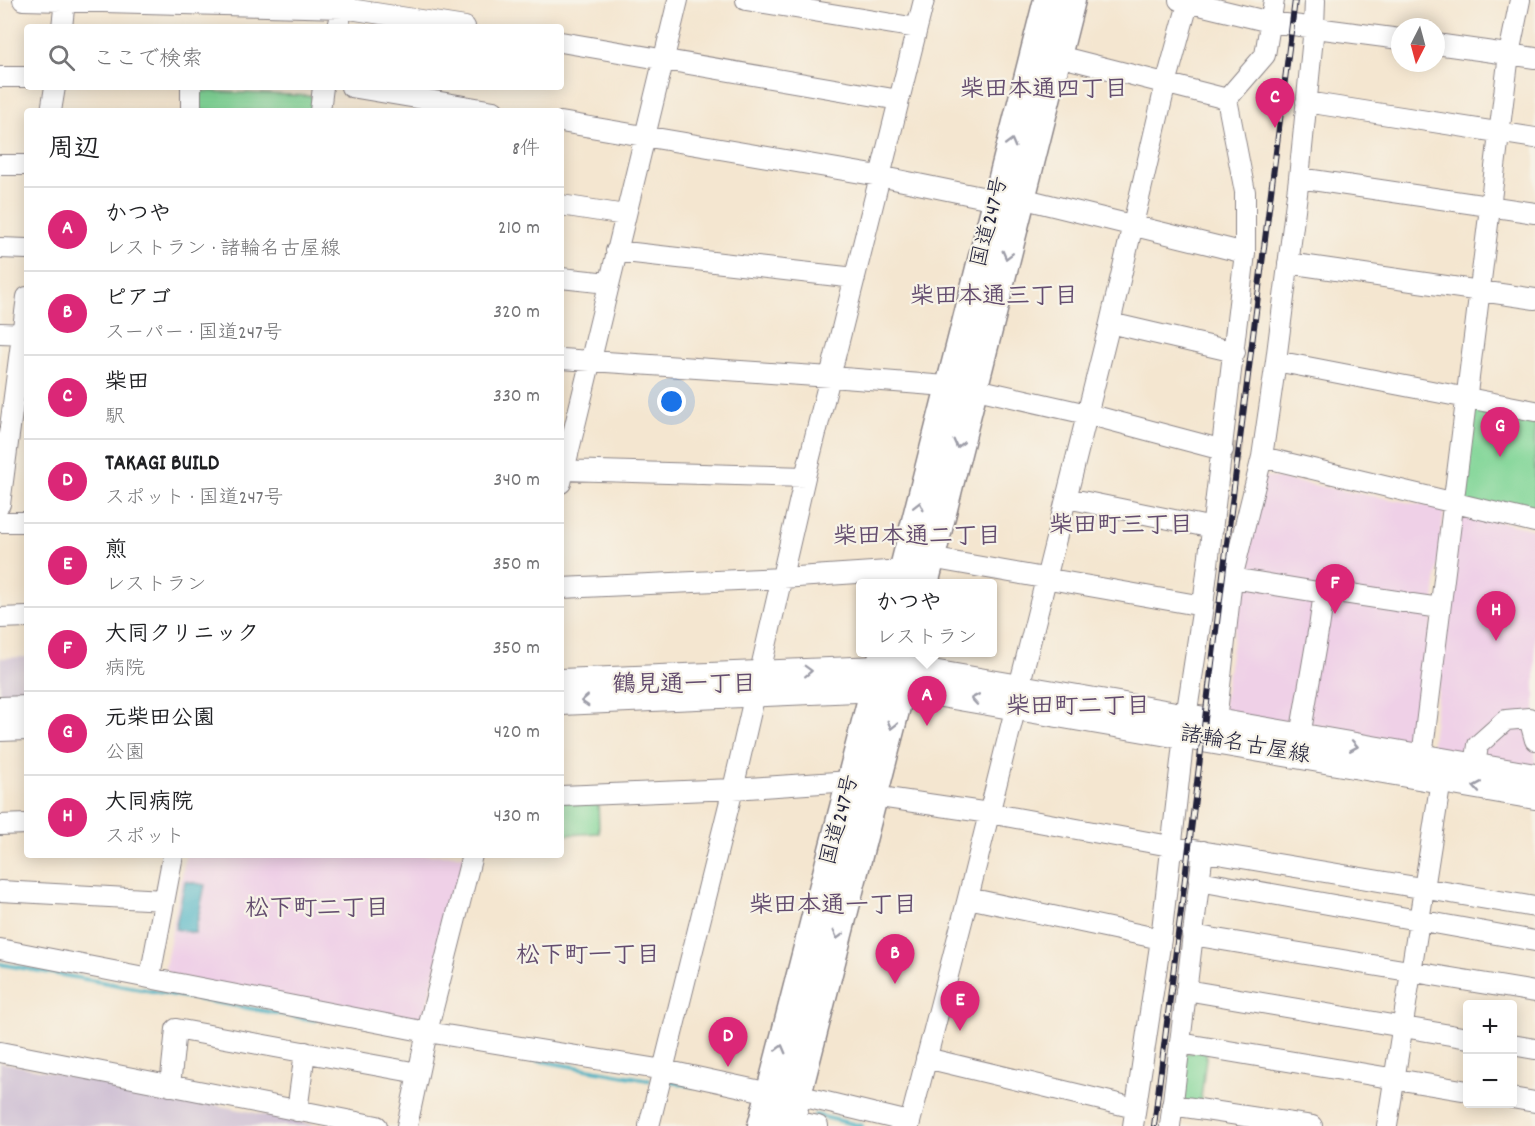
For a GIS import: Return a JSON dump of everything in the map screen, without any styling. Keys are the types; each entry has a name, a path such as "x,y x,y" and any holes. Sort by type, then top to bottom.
{"highway":[{"name":"国道247号","path":"914,574 1009,199 1048,0"},
{"name":"国道247号","path":"1009,199 1058,56 1071,0"},
{"name":"国道247号","path":"762,1126 786,1108 892,670"}],"main road":[{"name":"諸輪名古屋線","path":"564,702 892,670 1017,697 1185,726 1441,780 1535,796"},
{"name":"諸輪名古屋線","path":"564,682 757,683"},
{"path":"0,710 24,709"},
{"name":"諸輪名古屋線","path":"1185,726 1216,722 1535,777"},
{"path":"0,729 24,727"}],"street":[{"path":"23,0 344,4 449,24"},
{"path":"62,24 65,0"},
{"path":"564,464 566,439 589,361 678,0"},
{"path":"746,0 917,28"},
{"path":"649,1126 733,789 805,477 924,0"},
{"path":"1227,99 1265,55 1274,0"},
{"path":"1216,722 1232,578 1262,457 1276,361 1299,178 1315,0"},
{"path":"1422,757 1509,54 1520,0"},
{"path":"0,949 427,1032 664,1070 786,1108 909,1124 968,898 1067,498 1185,1 1270,22 1391,38"},
{"path":"339,24 344,4"},
{"path":"564,42 899,100"},
{"path":"1445,45 1535,58"},
{"path":"1058,56 1227,99"},
{"path":"0,77 24,77"},
{"path":"52,108 54,90"},
{"path":"191,90 191,108"},
{"path":"320,108 323,90"},
{"path":"369,90 476,108"},
{"path":"926,1058 1134,1117 1161,939 1170,846 1223,450 1245,254 1245,192 1227,99"},
{"path":"1306,102 1535,138"},
{"path":"564,123 1009,199 1245,254"},
{"path":"0,165 24,165"},
{"path":"1299,178 1535,213"},
{"path":"564,205 625,215"},
{"path":"0,248 24,249"},
{"path":"616,251 855,278"},
{"path":"1288,263 1535,299"},
{"path":"564,279 608,283"},
{"path":"1110,323 1235,352"},
{"path":"0,333 24,334"},
{"path":"0,504 11,435 8,388 24,337"},
{"path":"564,360 961,387 1087,414 1223,450"},
{"path":"1276,361 1535,411"},
{"path":"1262,457 1535,522"},
{"path":"564,477 805,477"},
{"path":"1067,498 1213,528"},
{"path":"0,522 24,522"},
{"path":"564,588 914,574 1047,579 1203,606"},
{"path":"1232,578 1440,608"},
{"path":"1300,736 1324,593"},
{"path":"0,618 24,617"},
{"path":"1475,766 1478,745 1506,720 1529,718 1533,728"},
{"path":"1387,1126 1441,780"},
{"path":"564,796 733,789 862,788 1203,852 1535,907"},
{"path":"0,825 24,824"},
{"path":"1170,1126 1203,852"},
{"path":"150,977 172,858"},
{"path":"407,1126 427,1032 471,858"},
{"path":"1199,881 1535,941"},
{"path":"0,891 164,900"},
{"path":"968,898 1161,939"},
{"path":"1192,935 1535,992"},
{"path":"1186,990 1463,1037"},
{"path":"170,1086 176,1029 418,1073"},
{"path":"1180,1043 1463,1090"},
{"path":"1517,1047 1535,1049"},
{"path":"0,1052 377,1126"},
{"path":"297,1111 305,1052"},
{"path":"1517,1099 1535,1102"},
{"path":"1173,1105 1312,1126"},
{"path":"786,1108 818,1126"}],"shaded area":[{"path":"1258,475 1444,509 1418,751 1221,719"},
{"path":"1459,512 1535,530 1535,768 1431,751"},
{"path":"24,657 24,695 0,697 0,658"},
{"path":"185,858 464,858 422,1024 169,975 165,968"},
{"path":"0,1062 320,1126 0,1126"}],"green space":[{"path":"203,91 312,96 317,105 316,108 197,108 197,99"},
{"path":"1471,402 1535,415 1535,517 1460,500"},
{"path":"598,800 599,833 564,835 564,801"},
{"path":"1207,1050 1200,1106 1178,1102 1181,1054"}],"water":[{"path":"185,881 205,885 195,933 175,929"}],"waterway":[{"path":"0,964 315,1020"},
{"path":"490,1052 649,1080"},
{"path":"666,1081 694,1086"},
{"path":"815,1115 862,1126"}],"tunnel":[{"path":"1223,450 1262,457"}],"railway":[{"path":"1154,1126 1295,0"}],"place":[{"name":"柴田","path":"1275,128"},
{"name":"元柴田公園","path":"1500,457"},
{"name":"大同クリニック","path":"1335,614"},
{"name":"大同病院","path":"1496,641"},
{"name":"かつや","path":"927,726"},
{"name":"ピアゴ","path":"895,984"},
{"name":"煎","path":"960,1031"},
{"name":"TAKAGI BUILD","path":"728,1067"}],"district":[{"name":"柴田本通四丁目","path":"1044,91"},
{"name":"柴田本通三丁目","path":"994,298"},
{"name":"柴田町三丁目","path":"1121,527"},
{"name":"柴田本通二丁目","path":"917,538"},
{"name":"鶴見通一丁目","path":"684,686"},
{"name":"柴田町二丁目","path":"1078,708"},
{"name":"柴田本通一丁目","path":"833,907"},
{"name":"松下町二丁目","path":"317,910"},
{"name":"松下町一丁目","path":"588,957"}]}
